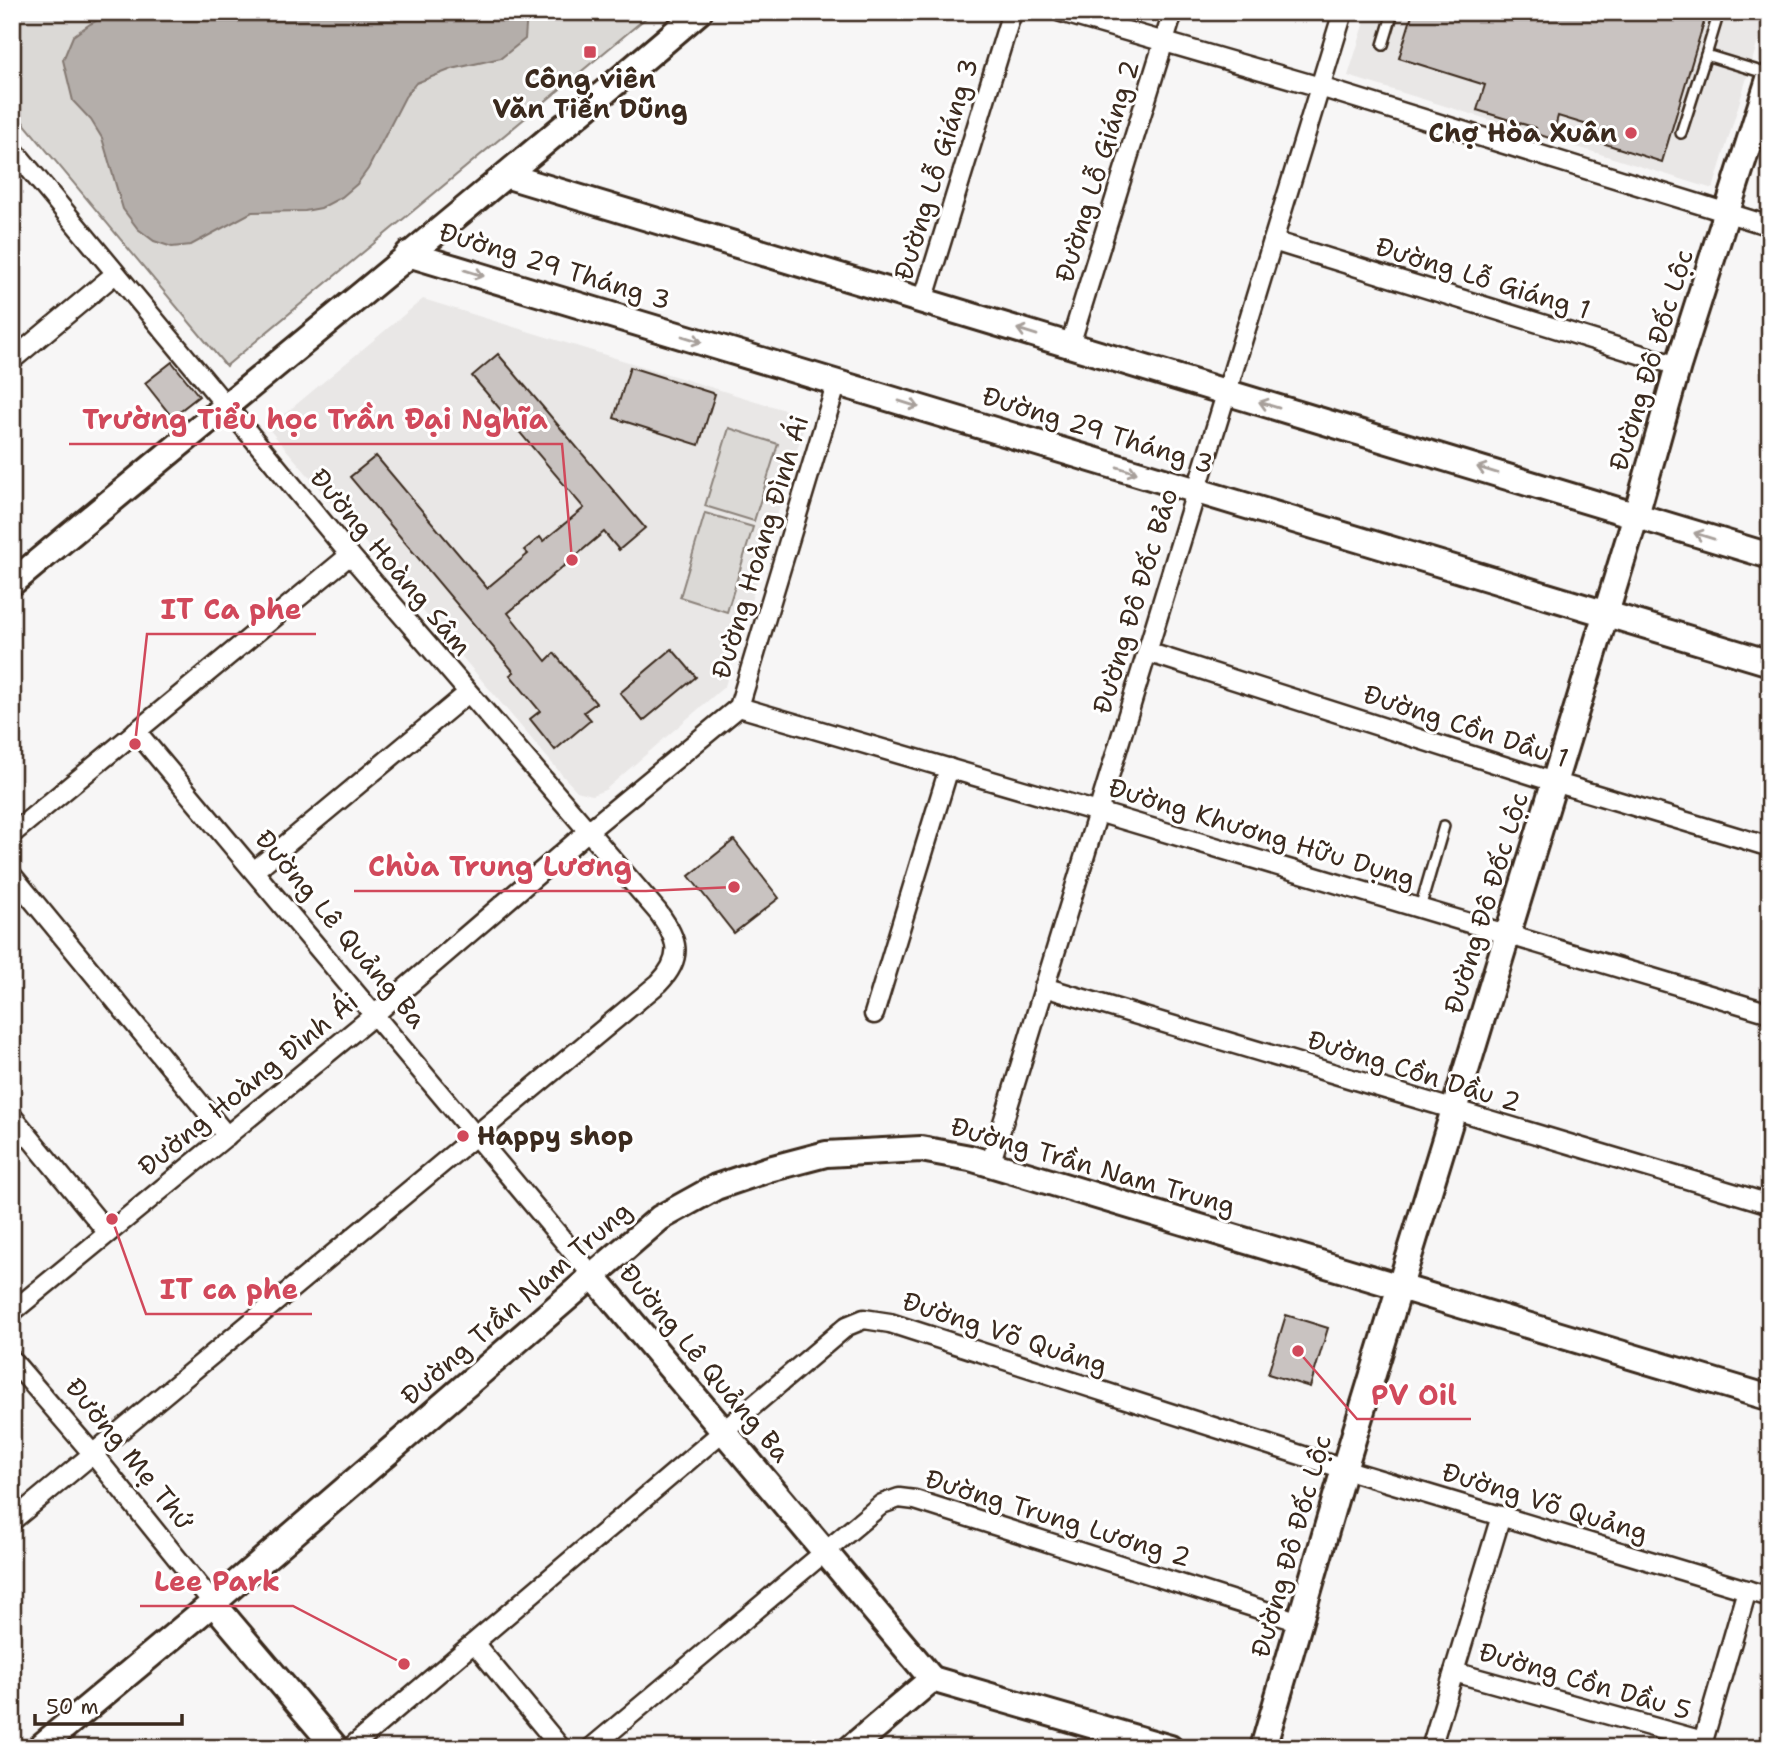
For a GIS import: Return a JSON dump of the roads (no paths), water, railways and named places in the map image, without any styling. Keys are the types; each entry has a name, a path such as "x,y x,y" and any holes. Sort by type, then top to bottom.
{"street":[{"path":"12,583 408,254 508,176 699,12"},
{"name":"Đường Lỗ Giáng 3","path":"923,301 1012,12"},
{"path":"1061,12 1321,88 1770,226"},
{"name":"Đường Lỗ Giáng 2","path":"1070,345 1173,12"},
{"name":"Đường Đô Đốc Bảo","path":"990,1164 1343,12"},
{"name":"Đường Đô Đốc Lộc","path":"1263,1748 1344,1469 1636,515 1678,366 1770,75"},
{"name":"Đường Hoàng Sâm","path":"14,155 350,555 657,912 676,945 676,958 670,971 659,983 475,1136"},
{"path":"508,176 1770,556"},
{"name":"Đường Lỗ Giáng 1","path":"1273,241 1678,366"},
{"name":"Đường 29 Tháng 3","path":"408,254 1770,663"},
{"path":"12,360 115,274"},
{"name":"Đường Hoàng Đình Ái","path":"12,1312 374,1015 587,832 739,707 837,382"},
{"path":"12,834 350,555"},
{"name":"Đường Cồn Dầu 1","path":"1147,652 1554,782 1770,847"},
{"path":"254,871 468,693"},
{"name":"Đường Khương Hữu Dụng","path":"739,707 1098,811 1770,1013"},
{"name":"Đường Lê Quảng Ba","path":"136,731 932,1679"},
{"path":"874,1014 949,768"},
{"path":"12,875 227,1136"},
{"name":"Đường Cồn Dầu 2","path":"1044,988 1770,1204"},
{"path":"12,1116 108,1233"},
{"path":"12,1521 475,1136"},
{"name":"Đường Trần Nam Trung","path":"39,1748 660,1218 716,1187 769,1169 827,1154 921,1149 990,1164 1770,1398"},
{"name":"Đường Võ Quảng","path":"350,1748 848,1326 864,1319 890,1323 1344,1469 1770,1597"},
{"name":"Đường Mẹ Thứ","path":"12,1360 336,1748"},
{"name":"Đường Trung Lương 2","path":"592,1748 881,1504 899,1498 915,1500 1300,1622"},
{"path":"1431,1748 1501,1516"},
{"path":"1702,1744 1747,1590"},
{"path":"474,1643 561,1748"},
{"name":"Đường Cồn Dầu 5","path":"1454,1672 1702,1744"},
{"path":"851,1748 932,1679 1170,1748"}],"lane":[{"path":"1383,45 1393,12"},
{"path":"1681,133 1718,12"},
{"path":"1706,55 1770,75"},
{"path":"1420,908 1444,826"}],"place":[{"name":"Công viên Văn Tiến Dũng","path":"590,52"},
{"name":"Chợ Hòa Xuân","path":"1631,133"},
{"name":"Trường Tiểu học Trần Đại Nghĩa","path":"572,560"},
{"name":"IT Ca phe","path":"135,744"},
{"name":"Chùa Trung Lương","path":"734,887"},
{"name":"Happy shop","path":"463,1136"},
{"name":"IT ca phe","path":"112,1219"},
{"name":"PV Oil","path":"1298,1351"},
{"name":"Lee Park","path":"404,1664"}]}
